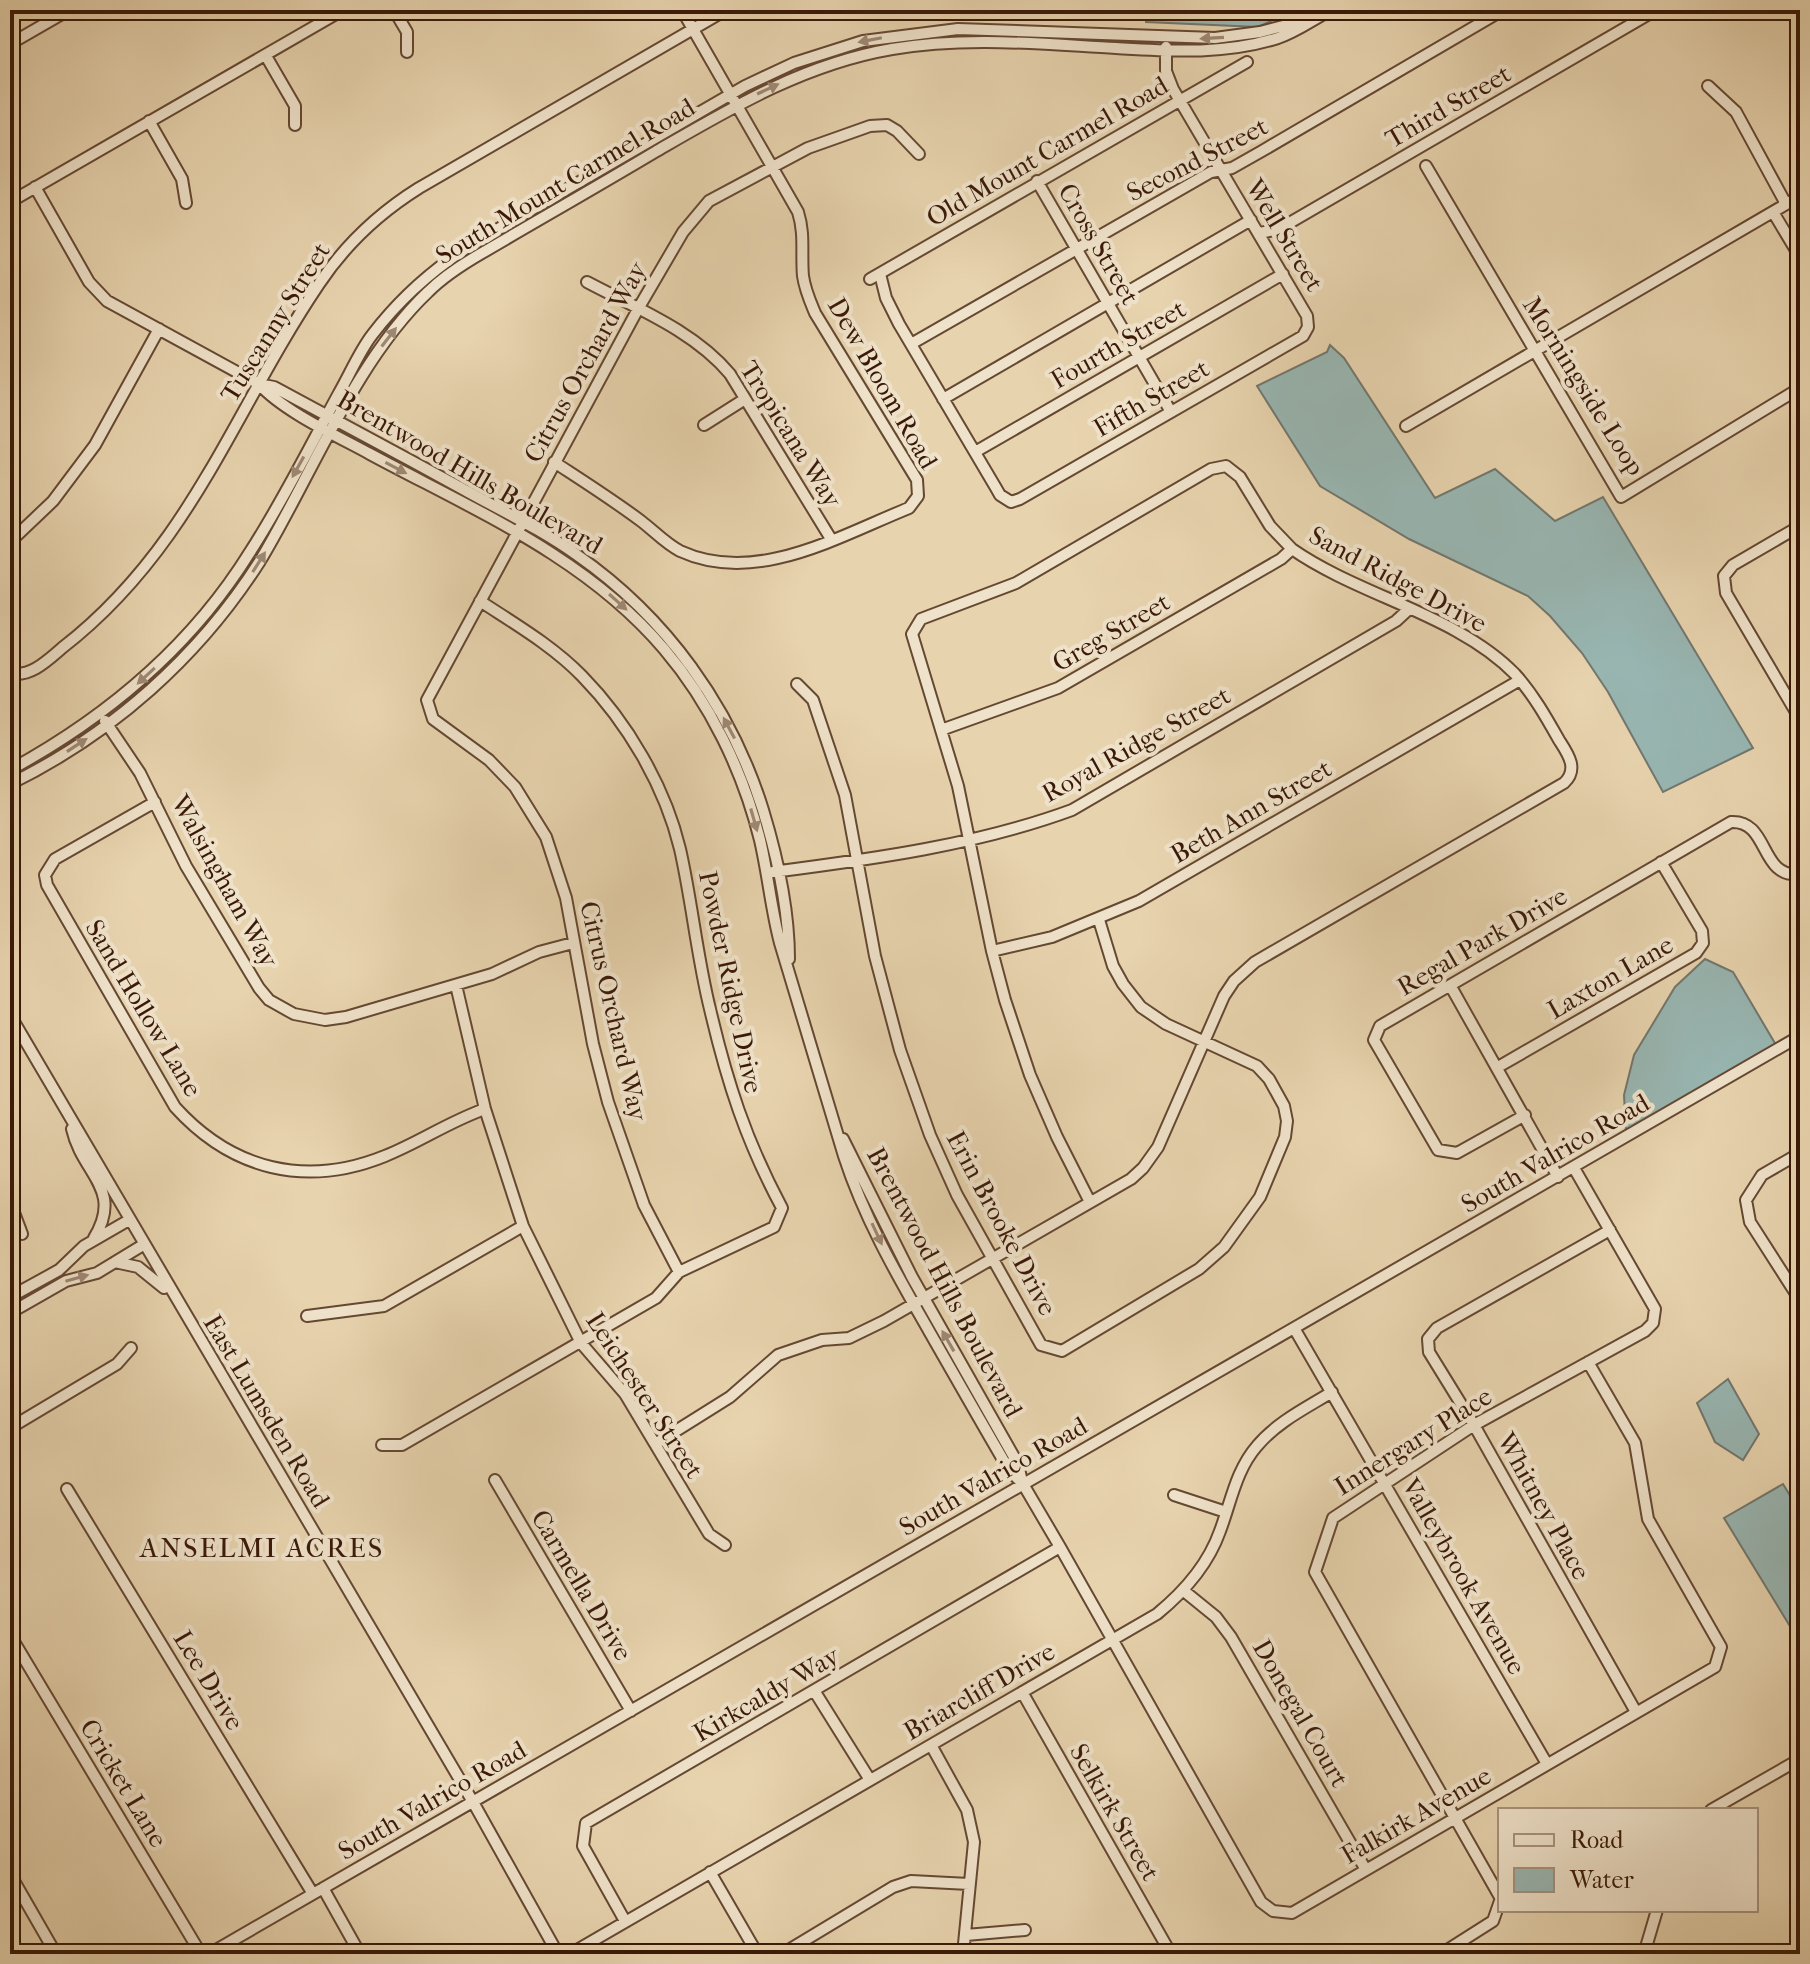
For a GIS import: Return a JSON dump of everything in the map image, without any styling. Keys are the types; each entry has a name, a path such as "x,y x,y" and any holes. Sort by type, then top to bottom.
{"street":[{"path":"10,44 69,10"},
{"path":"10,202 343,10"},
{"path":"394,10 407,32 407,52"},
{"name":"Dew Bloom Road","path":"554,462 678,550 709,561 768,561 799,553 909,508 916,500 919,485 815,313 806,292 803,228 798,212 682,10"},
{"name":"Tuscanny Street","path":"10,673 20,675 33,670 82,633 128,588 159,551 187,511 319,283 348,246 373,222 419,188 726,10"},
{"name":"South Mount Carmel Road","path":"10,784 54,760 107,724 170,672 217,620 243,587 272,540 387,338 440,282 482,253 737,105 817,68 867,54 917,45 978,41 1166,51 1248,46 1305,28 1331,10"},
{"name":"Second Street","path":"911,344 1211,172 1232,168 1272,146 1503,10"},
{"name":"Third Street","path":"1260,233 1279,229 1656,10"},
{"name":"South Mount Carmel Road","path":"10,770 63,740 99,714 166,658 218,599 251,551 370,338 405,297 446,260 730,94 775,71 829,50 927,31 992,29 1167,37 1244,35 1316,18"},
{"name":"Well Street","path":"1167,37 1168,77 1179,100 1260,233 1307,316 1308,327"},
{"path":"266,56 295,106 295,125"},
{"name":"Old Mount Carmel Road","path":"911,344 875,276 1247,62"},
{"path":"1708,86 1736,112 1786,204"},
{"path":"149,121 182,179 186,203"},
{"name":"Citrus Orchard Way","path":"679,1272 644,1205 612,1114 593,1044 566,898 546,837 515,787 489,760 433,719 427,700 638,309 683,232 709,201 808,148 870,126 887,125 919,154"},
{"name":"Morningside Loop","path":"1426,166 1621,497 1800,388"},
{"name":"Cross Street","path":"1037,181 1171,412"},
{"name":"Brentwood Hills Boulevard","path":"35,187 96,291 107,301 259,384 274,387 425,483 564,546 601,573 647,614 688,661 724,718 747,765 779,871 789,941 789,965"},
{"path":"1406,426 1800,196"},
{"path":"1773,212 1800,257"},
{"path":"943,399 1251,220"},
{"name":"Fourth Street","path":"975,452 1283,274"},
{"name":"Tropicana Way","path":"587,282 692,339 714,355 730,374 831,539"},
{"name":"Fifth Street","path":"975,452 1000,495 1011,502 1020,499 1303,336 1308,327"},
{"path":"10,542 53,501 95,445 159,329"},
{"path":"911,344 975,452"},
{"path":"704,425 745,399"},
{"name":"Brentwood Hills Boulevard","path":"334,427 431,472 519,526 611,596 680,669 711,718 740,777 755,824 781,943 809,1041 844,1154 866,1211 913,1304 1009,1470 1023,1484"},
{"name":"Sand Ridge Drive","path":"655,1444 730,1397 778,1355 822,1340 849,1338 1131,1179 1158,1147 1230,986 1255,962 1567,780 1572,770 1570,758 1520,680 1481,646 1292,549 1270,526 1237,473 1226,466 1218,467 1016,583 921,619 914,626 911,638 958,786 1005,1000 1030,1075 1090,1202"},
{"path":"425,483 431,472"},
{"path":"1800,526 1733,565 1724,576 1726,593 1800,719"},
{"name":"Greg Street","path":"941,730 1058,688 1281,559 1292,549"},
{"name":"Powder Ridge Drive","path":"382,1445 402,1445 581,1343 656,1298 679,1272 774,1227 782,1208 761,1169 734,1104 709,1007 679,846 658,786 628,734 582,676 535,637 480,601"},
{"name":"Royal Ridge Street","path":"767,873 970,839 1027,826 1072,810 1382,629 1409,609"},
{"name":"Beth Ann Street","path":"992,951 1052,937 1139,901 1520,680"},
{"name":"Erin Brooke Drive","path":"797,684 813,700 845,795 875,956 900,1050 936,1147 957,1195 1041,1345 1062,1351 1199,1269 1224,1247 1245,1222 1260,1197 1285,1137 1287,1121 1284,1106 1269,1079 1257,1066 1166,1024 1141,1007 1113,966 1099,920"},
{"name":"Walsingham Way","path":"99,714 134,762 186,866 250,975 269,1000 281,1008 310,1019 336,1019 492,974 539,952 573,943"},
{"name":"Sand Hollow Lane","path":"155,802 55,859 45,875 47,885 175,1107 197,1132 238,1156 285,1171 323,1172 385,1156 485,1109"},
{"name":"Regal Park Drive","path":"1525,1115 1457,1153 1438,1150 1374,1040 1380,1026 1731,822 1743,821 1752,828 1775,867 1789,875 1800,874"},
{"name":"Laxton Lane","path":"1498,1067 1696,953 1703,943 1702,931 1661,862"},
{"name":"Leichester Street","path":"456,985 485,1109 523,1226 581,1343 625,1394 709,1534 725,1545"},
{"path":"1450,985 1558,1177"},
{"name":"East Lumsden Road","path":"10,1015 473,1802 558,1954"},
{"name":"South Valrico Road","path":"209,1954 1800,1036"},
{"path":"70,1119 75,1143 106,1200 105,1218 92,1241"},
{"name":"Brentwood Hills Boulevard","path":"840,1135 851,1151 923,1298 1018,1464 1023,1484"},
{"path":"1800,1153 1762,1175 1746,1200 1750,1222 1800,1300"},
{"name":"Innergary Place","path":"1498,1895 1315,1572 1333,1518 1474,1425 1645,1331 1653,1323 1655,1309 1574,1168"},
{"path":"10,1202 22,1234"},
{"path":"10,1297 59,1270 92,1241 129,1220"},
{"path":"307,1316 384,1306 523,1226"},
{"name":"Whitney Place","path":"1610,1230 1437,1328 1428,1339 1429,1352 1474,1425 1636,1712"},
{"path":"10,1313 66,1281 97,1273 143,1245"},
{"path":"115,1262 138,1267 175,1298"},
{"name":"Valleybrook Avenue","path":"1294,1328 1547,1764"},
{"path":"10,1428 117,1364 131,1348"},
{"name":"Falkirk Avenue","path":"1023,1484 1261,1902 1273,1911 1292,1913 1715,1667 1721,1647 1648,1519 1635,1443 1588,1362"},
{"name":"Briarcliff Drive","path":"570,1954 1157,1614 1184,1591 1212,1551 1238,1477 1256,1446 1290,1417 1332,1392"},
{"name":"Carmella Drive","path":"495,1480 631,1711"},
{"name":"Lee Drive","path":"67,1489 360,1954"},
{"path":"1174,1495 1226,1512"},
{"name":"Kirkcaldy Way","path":"625,1921 583,1846 586,1823 1060,1547"},
{"name":"Donegal Court","path":"1184,1591 1216,1617 1231,1637 1366,1870"},
{"name":"Cricket Lane","path":"10,1635 201,1954"},
{"path":"815,1692 870,1780"},
{"name":"Selkirk Street","path":"1022,1692 1171,1954"},
{"path":"931,1745 967,1810 974,1842 963,1954"},
{"path":"1714,1808 1800,1759"},
{"path":"710,1872 754,1948 761,1954"},
{"path":"10,1874 56,1954"},
{"path":"782,1954 893,1887 911,1881 969,1884"},
{"name":"Innergary Place","path":"1441,1954 1493,1921 1498,1905"},
{"path":"1644,1954 1656,1912"},
{"path":"966,1935 1025,1930"}],"water":[{"path":"1146,10 1295,10 1258,27 1146,22"},
{"path":"1330,345 1344,358 1435,498 1495,469 1555,521 1603,497 1753,748 1663,792 1608,692 1582,653 1528,596 1409,539 1320,486 1257,386 1327,352"},
{"path":"1705,959 1733,972 1776,1045 1626,1132 1624,1095 1634,1055 1675,987"},
{"path":"1728,1379 1759,1434 1743,1460 1715,1442 1697,1403"},
{"path":"1783,1484 1800,1512 1799,1641 1724,1518"}],"district":[{"name":"ANSELMI ACRES","path":"262,1547"}]}
